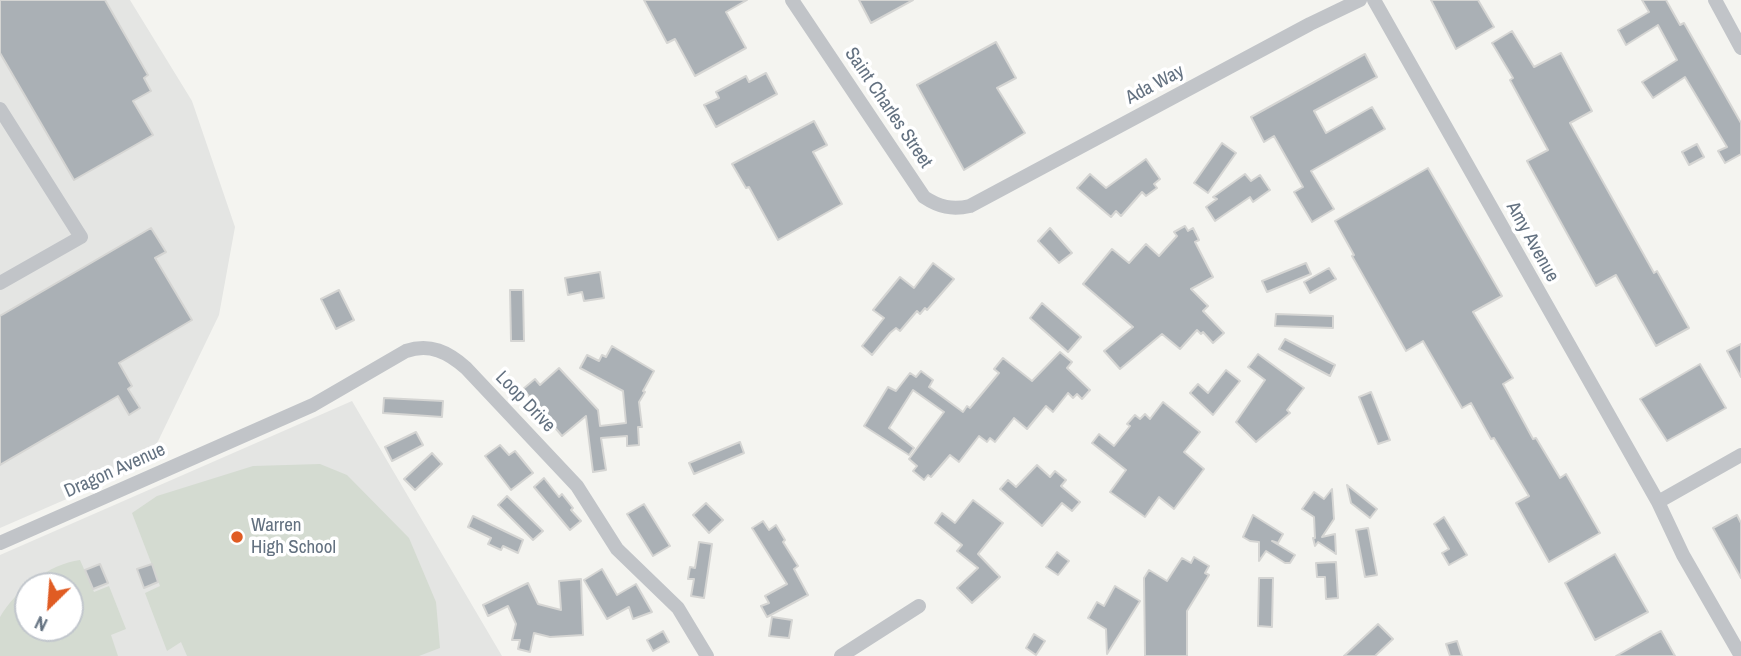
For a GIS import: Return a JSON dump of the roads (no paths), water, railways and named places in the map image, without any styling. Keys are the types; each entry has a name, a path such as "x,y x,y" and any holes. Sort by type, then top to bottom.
{"street":[{"name":"Saint Charles Street","path":"792,0 924,197 943,207 956,209 970,206"},
{"name":"Ada Way","path":"970,206 1310,24 1360,0"},
{"name":"Amy Avenue","path":"1374,0 1658,502 1683,555 1741,656"},
{"path":"1715,0 1741,48"},
{"path":"0,109 81,237 0,283"},
{"name":"Loop Drive","path":"246,434 331,396 406,351 425,347 442,351 466,368 577,486 617,549 678,608 706,656"},
{"name":"Dragon Avenue","path":"0,543 246,434"},
{"path":"1658,502 1741,455"},
{"path":"841,656 919,606"}],"place":[{"name":"Warren High School","path":"237,537"}]}
